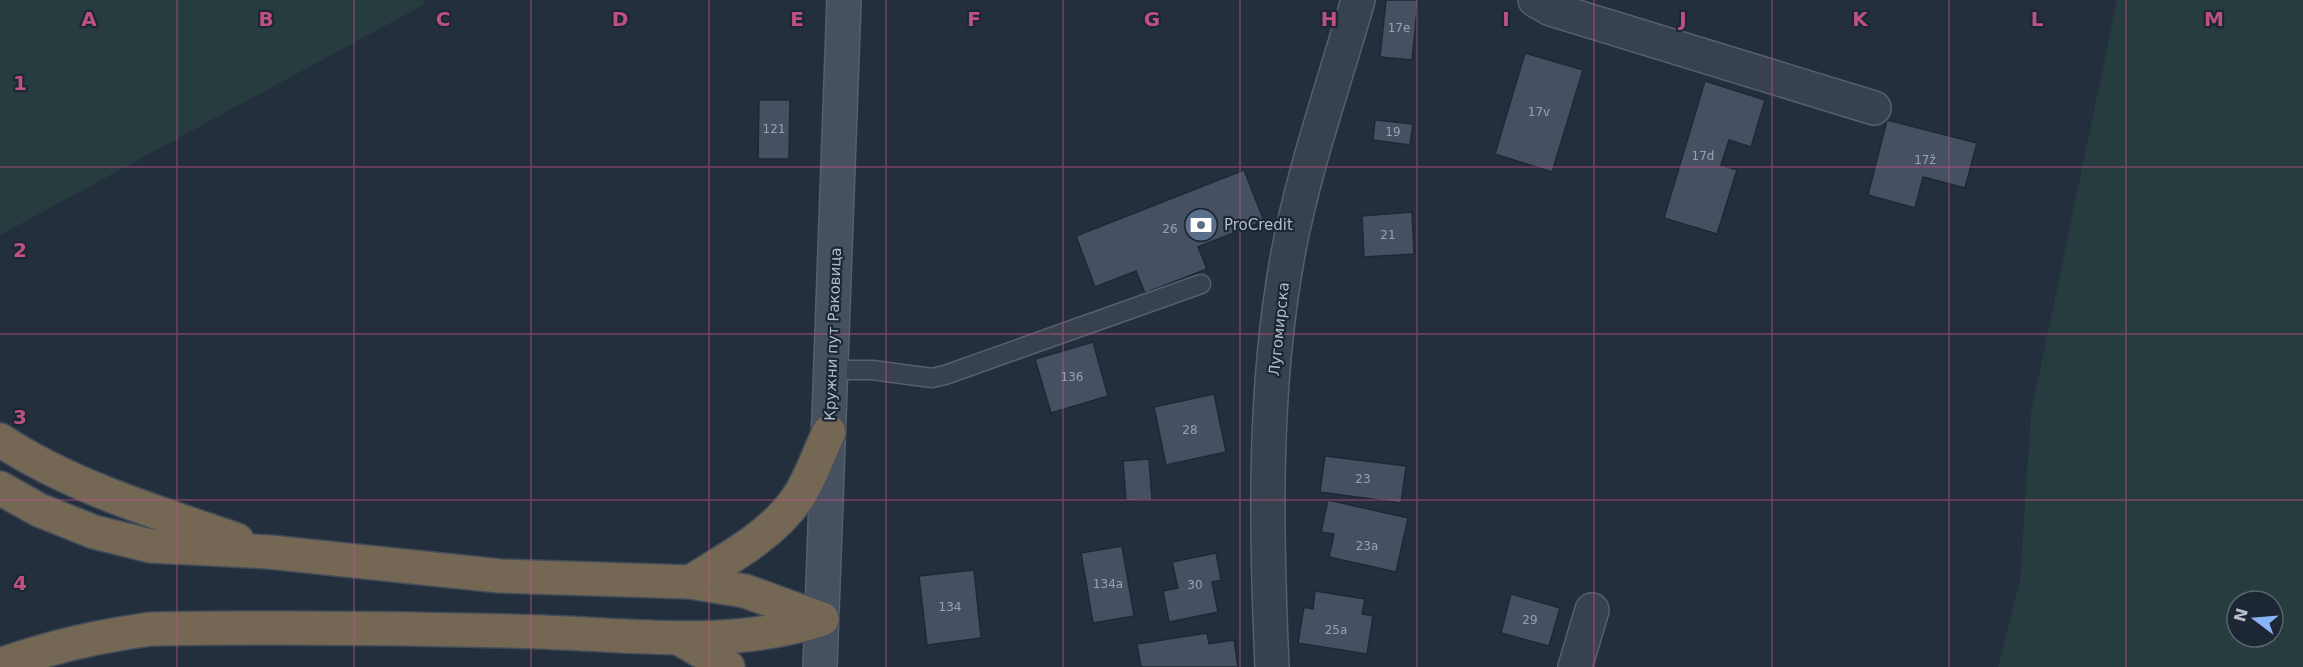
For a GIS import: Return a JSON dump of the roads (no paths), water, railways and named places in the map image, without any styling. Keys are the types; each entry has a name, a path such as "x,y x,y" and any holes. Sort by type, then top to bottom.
{"highway":[{"path":"690,582 758,540 779,518 799,496 829,432"},
{"path":"0,440 52,470 90,488 269,552"},
{"path":"0,488 39,510 94,532 151,546 269,552 500,576 690,582 745,591 822,619"},
{"path":"0,665 45,648 94,637 151,629 542,632 680,639 792,629 822,619"},
{"path":"680,639 728,667"}],"main road":[{"name":"Кружни пут Раковица","path":"820,667 844,0"}],"street":[{"name":"Лугомирска","path":"1272,667 1268,487 1271,406 1283,281 1297,214 1358,0"},
{"path":"1535,0 1551,9 1874,108"},
{"path":"1575,667 1592,610"}],"lane":[{"path":"832,370 872,370 932,378 945,375 1201,284"}],"place":[{"name":"ProCredit","path":"1201,225"}]}
